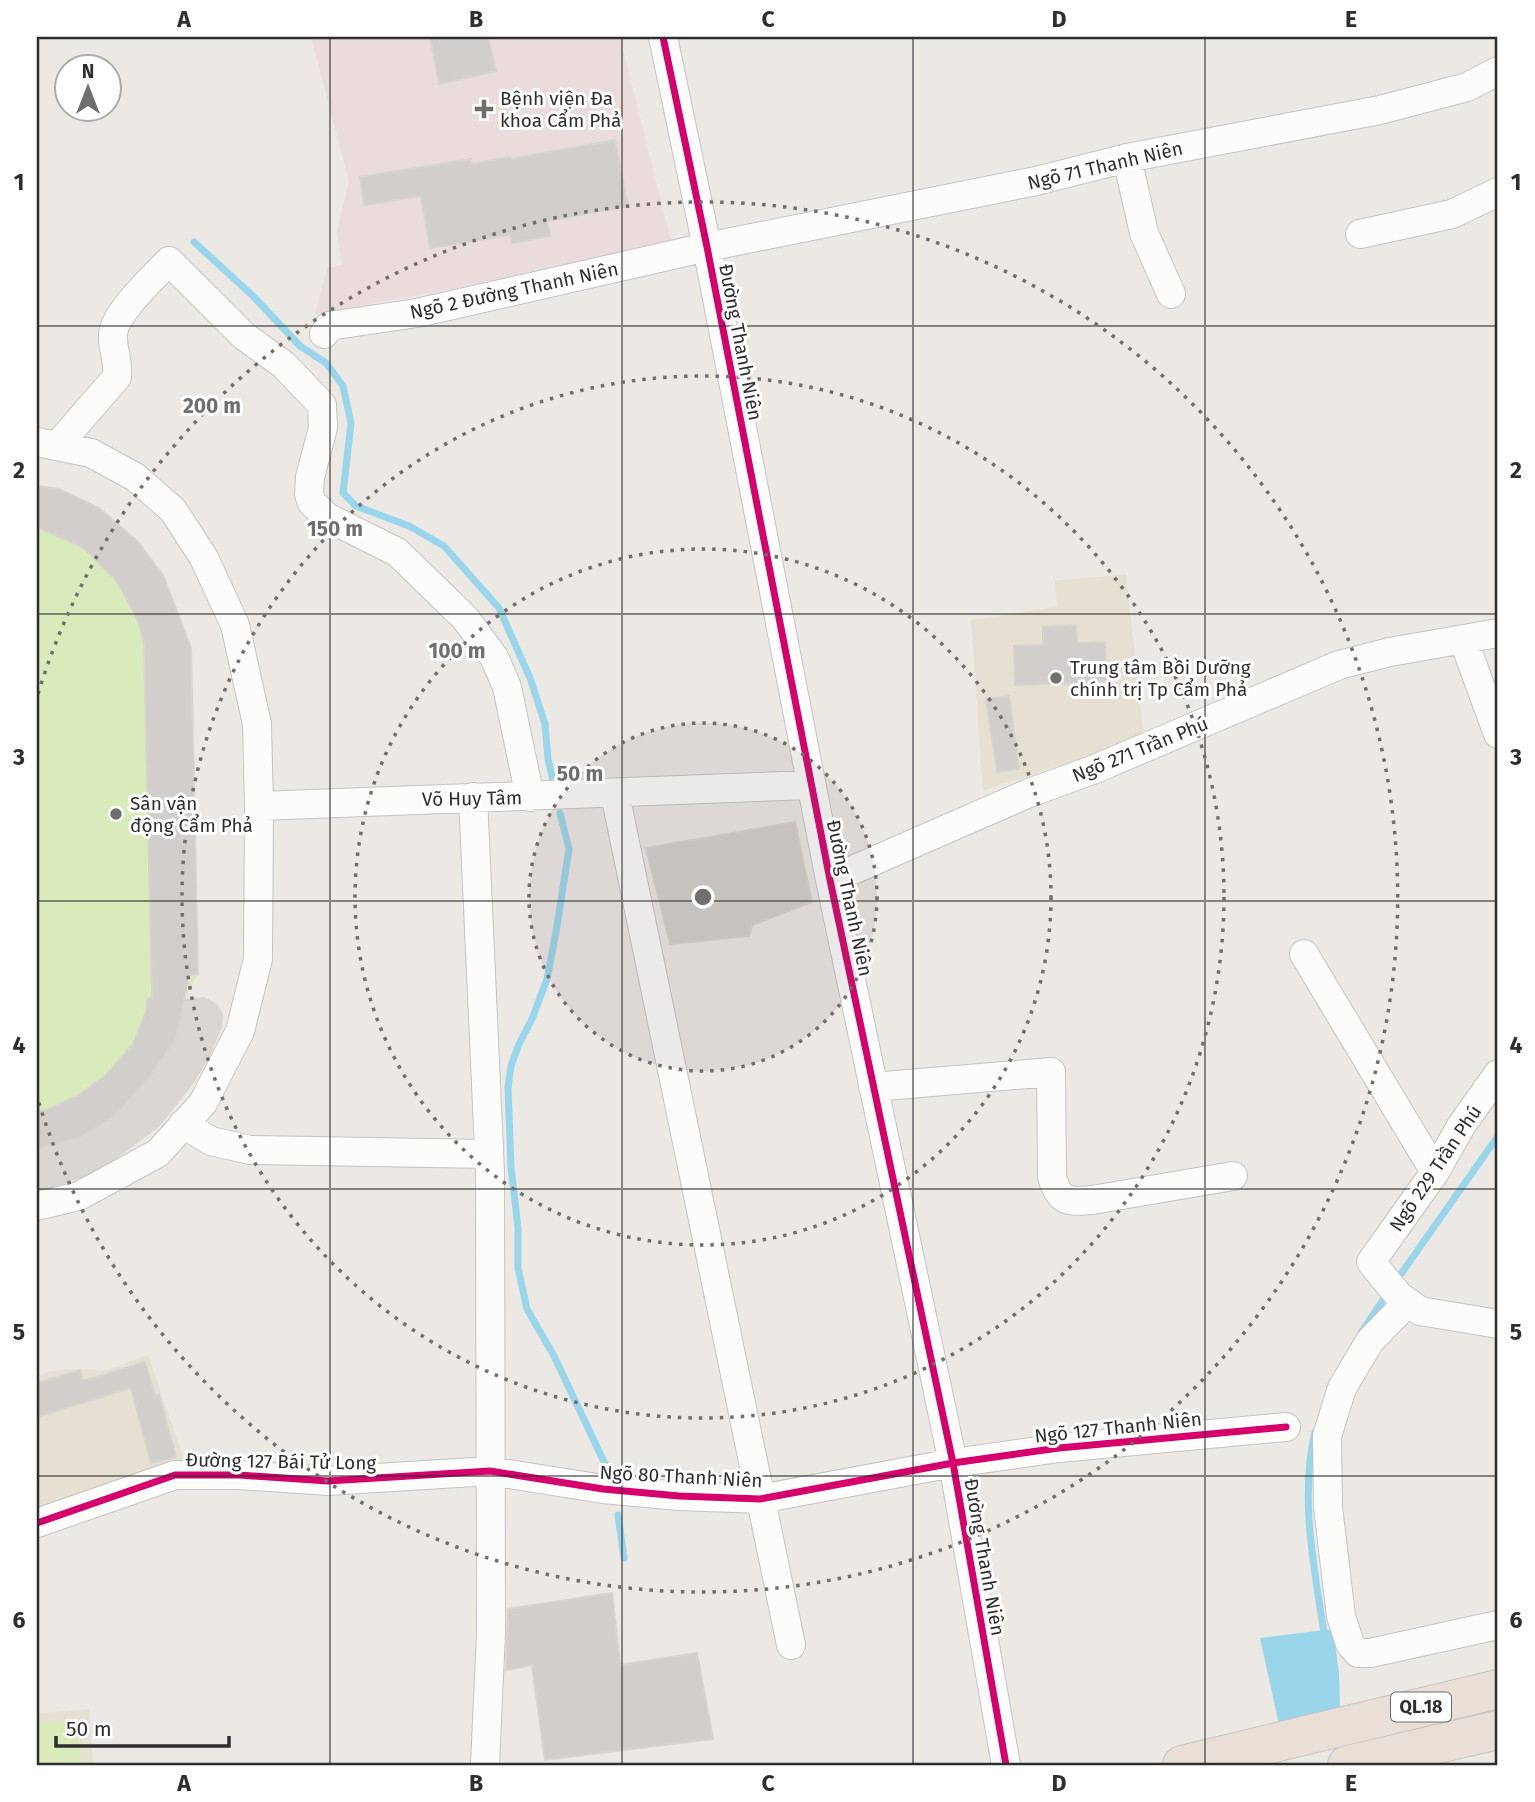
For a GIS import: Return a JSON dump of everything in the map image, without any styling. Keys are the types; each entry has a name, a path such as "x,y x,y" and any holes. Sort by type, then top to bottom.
{"highway":[{"name":"QL.18","path":"1182,1765 1498,1689"},
{"name":"QL.18","path":"1347,1765 1410,1758 1498,1730"}],"street":[{"name":"Đường Thanh Niên","path":"663,37 707,247 830,880 953,1464 1006,1765"},
{"name":"Ngõ 71 Thanh Niên","path":"707,247 1036,181 1127,158 1380,110 1467,87 1498,71"},
{"path":"1127,158 1144,233 1171,294"},
{"path":"1360,234 1452,214 1498,192"},
{"name":"Ngõ 2 Đường Thanh Niên","path":"324,334 329,326 417,313 707,247"},
{"path":"47,444 117,377 118,365 113,343 116,323 169,261 244,336 284,365 322,405 323,428 310,477 309,494 312,503 327,517 397,552 466,618 494,657 507,687 530,797"},
{"path":"37,1206 79,1196 158,1153 203,1103 240,1031 258,959 257,724 235,625 204,558 173,510 135,477 92,453 47,444"},
{"name":"Ngõ 271 Trần Phú","path":"830,880 1030,793 1108,763 1339,665 1390,652 1498,633"},
{"path":"1464,639 1498,734"},
{"name":"Võ Huy Tâm","path":"259,806 811,785"},
{"path":"615,794 791,1646"},
{"path":"473,797 489,1154 491,1632 485,1765"},
{"path":"1304,954 1435,1172"},
{"path":"873,1087 1051,1072 1052,1177 1056,1192 1063,1199 1092,1200 1225,1180 1233,1176"},
{"name":"Ngõ 229 Trần Phú","path":"1498,1074 1461,1126 1435,1172 1370,1341 1342,1388 1327,1436 1328,1507 1341,1616 1350,1644 1358,1653 1370,1653 1498,1625"},
{"path":"183,1124 211,1141 250,1150 489,1154"},
{"path":"1390,1284 1420,1311 1498,1324"},
{"name":"Ngõ 127 Thanh Niên","path":"953,1464 1059,1448 1286,1427"},
{"name":"Ngõ 80 Thanh Niên","path":"490,1471 603,1489 679,1496 760,1499 953,1464"},
{"name":"Đường 127 Bái Tử Long","path":"37,1523 175,1475 239,1475 328,1481 490,1471"}],"shaded area":[{"name":"Bệnh viện Đa khoa Cẩm Phả","path":"311,37 620,37 673,249 315,314 327,268 342,265 337,232 349,181"},
{"name":"Trung tâm Bồi Dưỡng chính trị Tp Cẩm Phả","path":"1126,574 1144,737 983,791 971,620 1057,607 1055,581"},
{"path":"204,997 217,1004 223,1014 222,1027 211,1054 193,1084 160,1126 97,1173 37,1190 37,1149 80,1137 112,1117 150,1076 176,1039 184,999"},
{"path":"148,1355 186,1465 37,1515 37,1375 62,1369 107,1370"},
{"path":"89,1709 93,1765 37,1765 37,1714"}],"green space":[{"name":"Sân vận động Cẩm Phả","path":"37,486 59,489 99,508 191,654 198,974 184,999 176,1039 150,1076 112,1118 80,1137 37,1149"},
{"path":"77,1719 81,1765 37,1765 37,1723"}],"water":[{"path":"1333,1629 1339,1673 1340,1709 1279,1725 1260,1638"}],"pier":[{"path":"1342,1712 1347,1765 1278,1765 1276,1729"}],"building":[{"path":"430,37 488,37 496,71 439,84"},
{"path":"615,140 628,206 547,221 550,236 512,243 510,235 430,248 421,196 364,205 360,177 471,159 472,164 510,157 511,159"},
{"path":"37,486 59,489 99,508 137,541 163,575 191,648 198,974 189,975 176,1039 150,1076 112,1118 80,1137 37,1149 37,1111 47,1110 77,1096 106,1075 133,1044 146,1012 147,998 152,998 144,644 139,623 117,581 82,547 37,527"},
{"path":"1076,625 1077,643 1105,642 1106,682 1015,685 1014,646 1043,645 1043,627"},
{"path":"1009,696 1019,769 997,772 986,699"},
{"path":"795,822 812,902 752,925 749,936 670,944 646,848"},
{"path":"145,1362 155,1396 159,1395 176,1457 151,1463 131,1388 37,1417 37,1383 80,1370 83,1381"},
{"path":"612,1593 620,1665 697,1653 713,1739 545,1760 532,1665 506,1670 508,1609"}],"waterway":[{"path":"194,242 253,296 300,346 326,363 343,386 351,423 343,493 356,506 409,526 444,546 499,608 530,678 545,724 548,759 554,784"},
{"path":"560,813 569,849 556,932 547,979 511,1066 508,1087 511,1167 518,1228 518,1268 527,1309 554,1356 614,1483"},
{"path":"1396,1281 1498,1136"},
{"path":"1361,1333 1387,1294"},
{"path":"1315,1432 1310,1457 1308,1509 1325,1639"},
{"path":"618,1515 624,1558"}],"cycle path":[{"path":"663,37 707,247 830,880 953,1463 1006,1765"},
{"path":"37,1523 175,1475 239,1475 328,1481 490,1471 603,1489 679,1496 760,1499 953,1463 1059,1448 1286,1427"}],"place":[{"name":"Bệnh viện Đa khoa Cẩm Phả","path":"484,109"},
{"name":"Trung tâm Bồi Dưỡng chính trị Tp Cẩm Phả","path":"1056,678"},
{"name":"Sân vận động Cẩm Phả","path":"116,814"}]}
